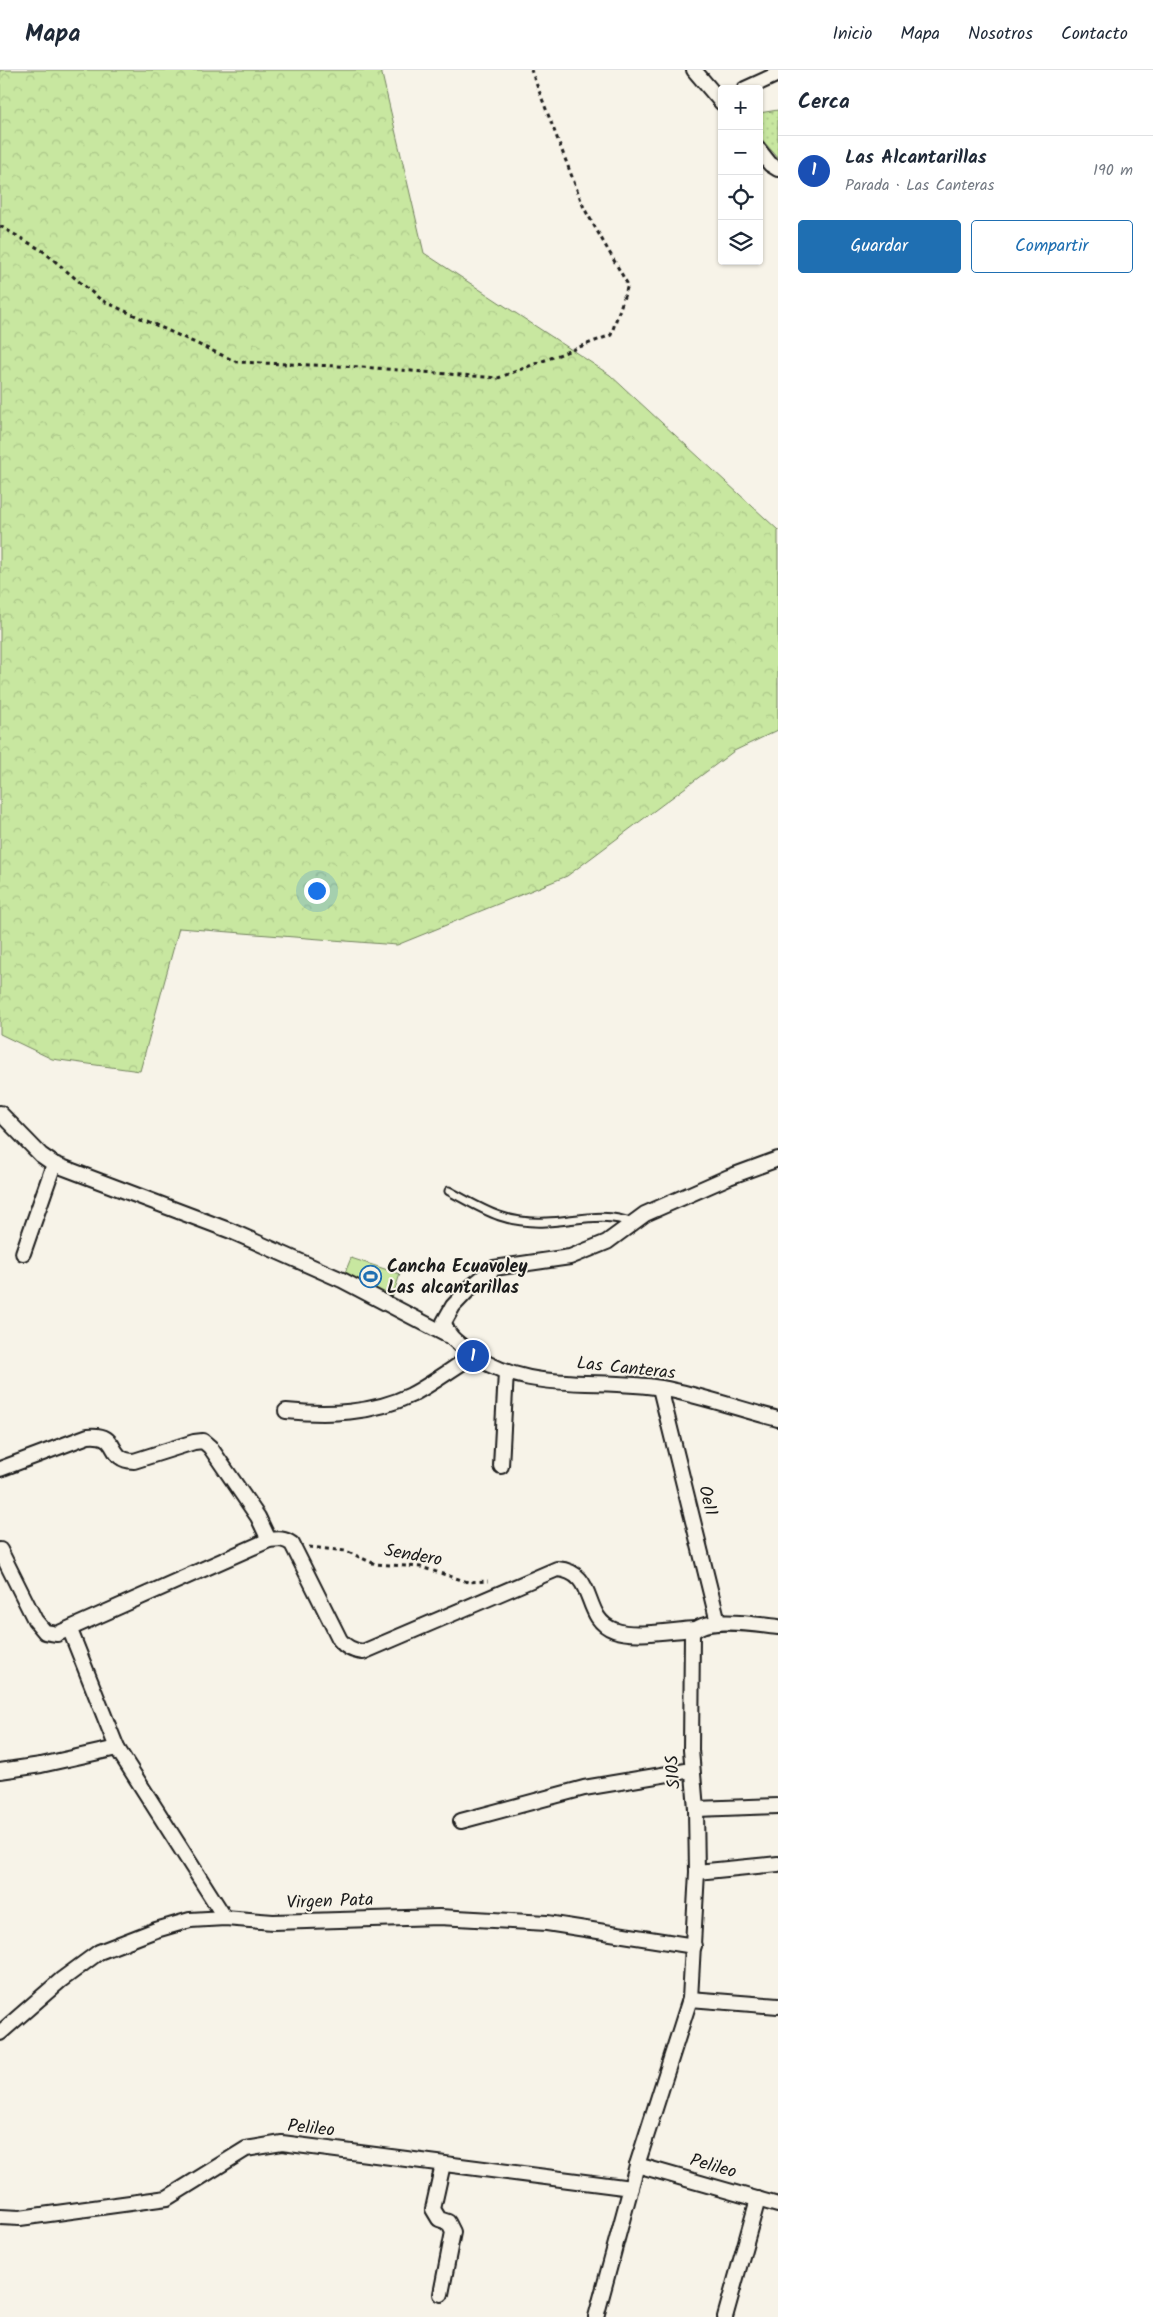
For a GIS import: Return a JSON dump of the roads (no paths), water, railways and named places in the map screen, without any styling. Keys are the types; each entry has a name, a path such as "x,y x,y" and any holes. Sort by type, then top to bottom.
{"street":[{"path":"694,70 718,98"},
{"path":"754,85 778,74"},
{"path":"763,155 770,164 778,169"},
{"name":"Las Canteras","path":"0,1113 41,1155 54,1164 231,1231 342,1280 448,1335 473,1356 506,1372 534,1380 660,1388 778,1419"},
{"path":"448,1335 444,1322 453,1306 471,1287 494,1268 570,1256 607,1242 645,1214 729,1177 778,1159"},
{"path":"23,1253 54,1164"},
{"path":"286,1411 337,1413 384,1405 412,1394 473,1356"},
{"path":"501,1466 506,1372"},
{"name":"Oe11","path":"660,1388 718,1622"},
{"path":"0,1469 88,1436 101,1435 109,1440 119,1456 124,1460 134,1461 194,1442 203,1441 210,1447 252,1509 269,1540"},
{"path":"0,1550 35,1620 45,1632 57,1634 70,1630 269,1540 284,1539 292,1544 340,1640 350,1650 356,1652 363,1652 557,1569 565,1570 578,1577 586,1590 594,1614 599,1621 612,1630 628,1633 695,1629 718,1622 778,1626"},
{"name":"S10S","path":"596,2317 630,2188 690,1999 697,1872 696,1809 692,1770 692,1633 695,1629"},
{"path":"70,1630 117,1748 225,1918"},
{"path":"0,1771 40,1765 117,1748"},
{"path":"461,1821 584,1788 692,1770"},
{"path":"696,1809 778,1806"},
{"path":"697,1872 778,1864"},
{"name":"Virgen Pata","path":"0,2033 61,1980 99,1952 156,1930 190,1920 225,1918 273,1922 439,1917 538,1922 694,1946"},
{"path":"690,1999 778,2006"},
{"name":"Pelileo","path":"0,2217 20,2218 167,2198 246,2149 282,2143 630,2188"},
{"path":"441,2294 453,2232 448,2222 439,2219 433,2209 442,2164"},
{"name":"Pelileo","path":"637,2165 778,2205"},
{"path":"726,2317 758,2199"}],"lane":[{"path":"449,1191 494,1216 520,1221 546,1222 610,1217 620,1218 632,1223"}],"place":[{"name":"Cancha Ecuavoley Las alcantarillas","path":"371,1277"},
{"name":"Las Alcantarillas","path":"473,1356"}]}
